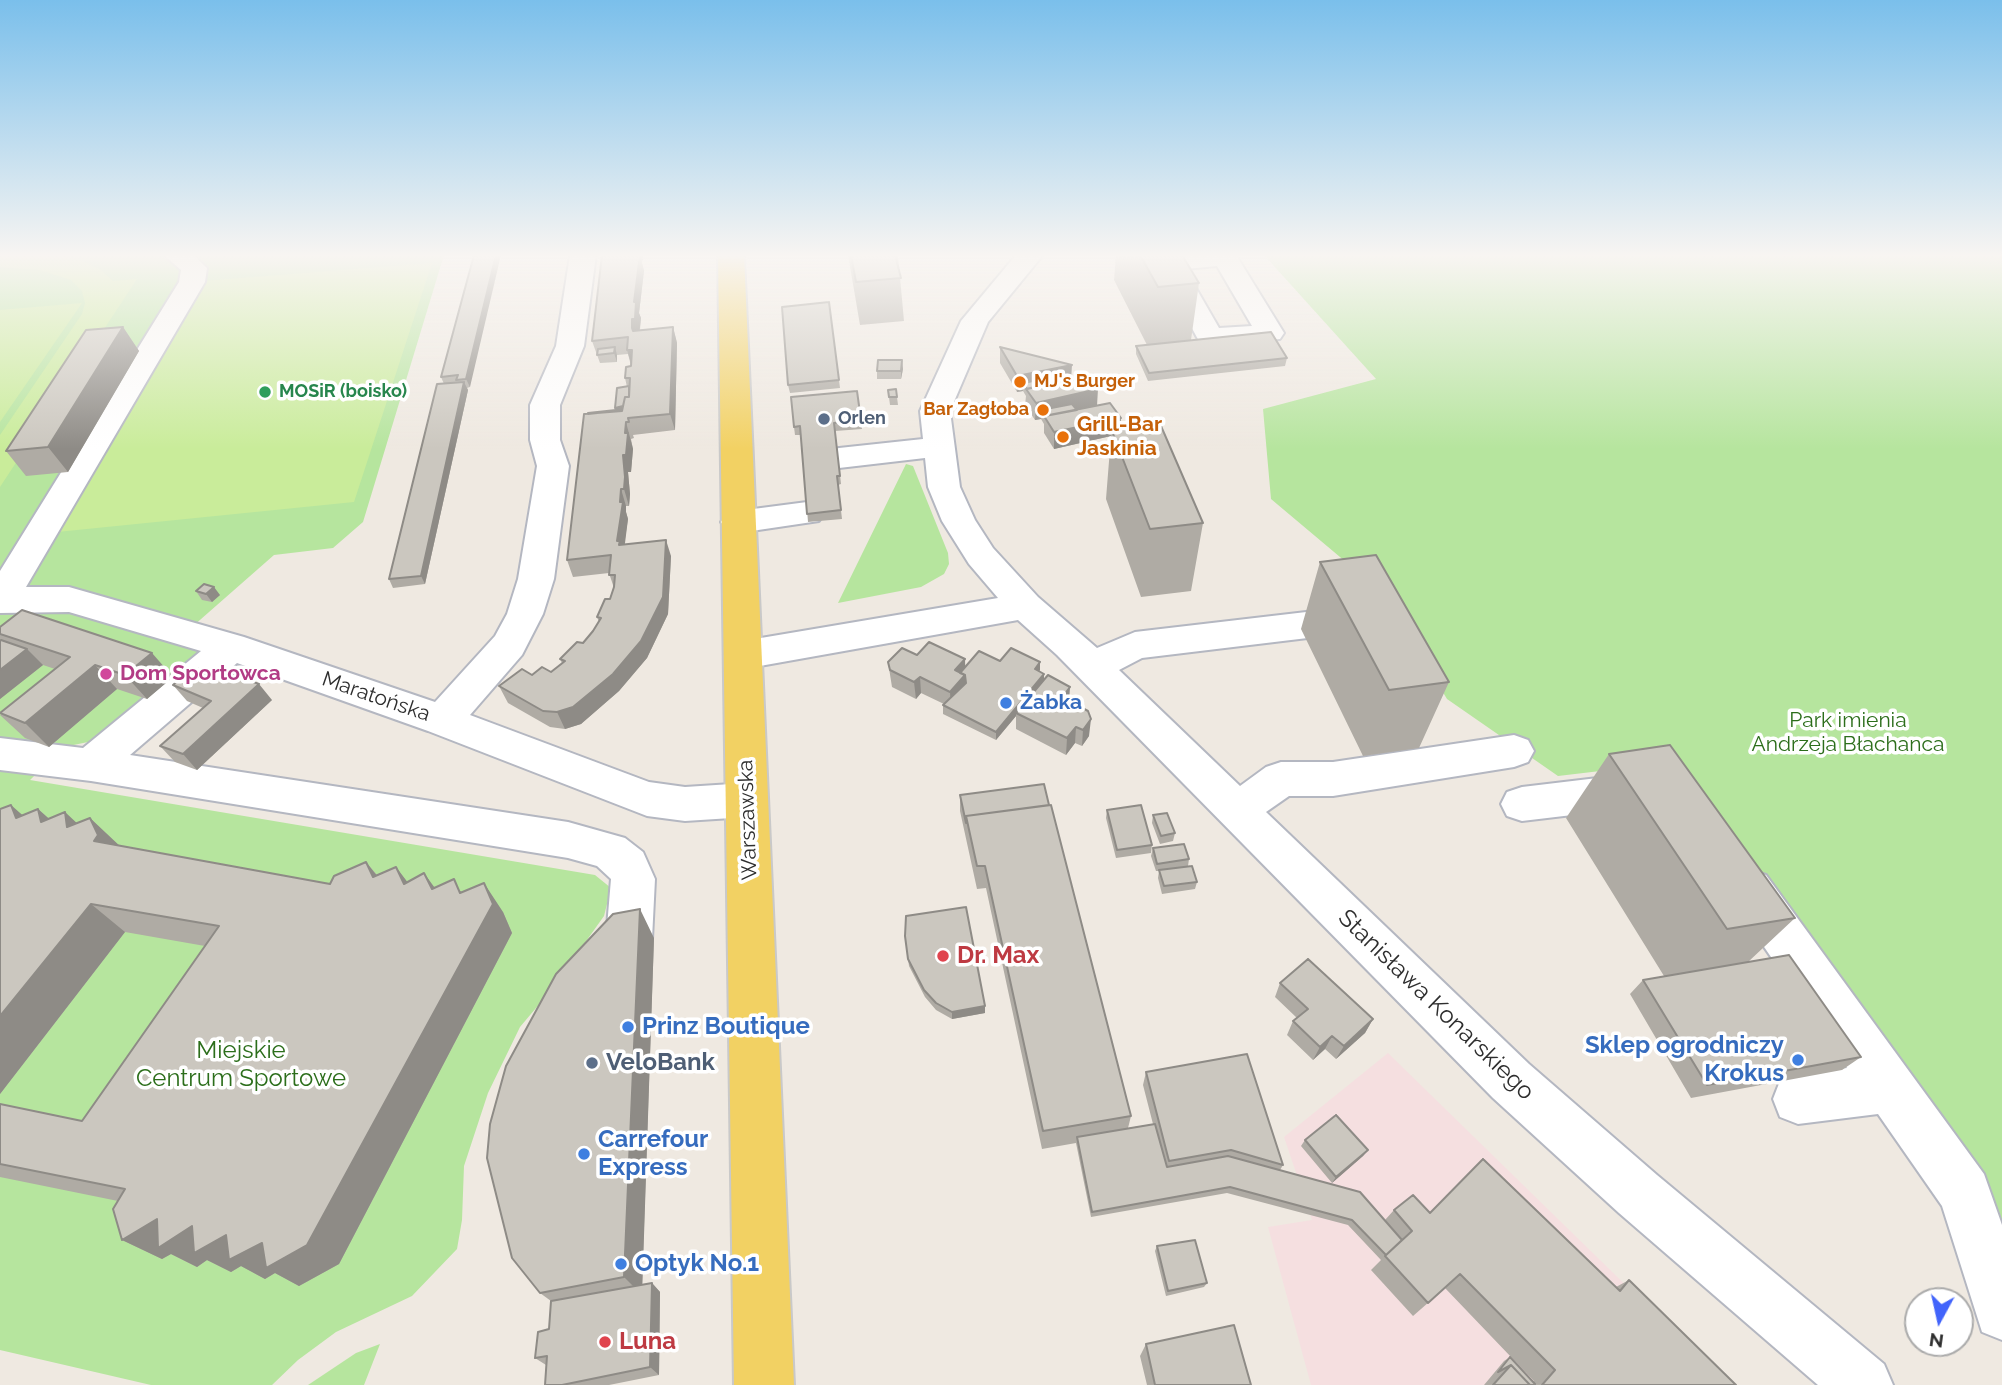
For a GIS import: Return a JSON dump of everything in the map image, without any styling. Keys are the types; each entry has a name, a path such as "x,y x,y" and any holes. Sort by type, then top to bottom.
{"main road":[{"name":"Warszawska","path":"732,320 765,1385"}],"street":[{"name":"Maratońska","path":"1,600 171,320"},
{"path":"442,720 509,645 526,614 536,579 553,466 545,440 545,405 570,346 574,320"},
{"name":"Stanisława Konarskiego","path":"976,320 935,411 944,486 959,521 981,556 1025,606 1093,667 1511,1081 1637,1194 1863,1385"},
{"path":"838,458 939,447"},
{"path":"738,522 807,513"},
{"name":"Maratońska","path":"1,600 69,599 231,647 442,720 647,799 685,804 747,800"},
{"path":"743,655 1025,606"},
{"path":"1093,667 1135,645 1349,620"},
{"path":"92,765 231,647"},
{"path":"1237,810 1281,779 1333,779 1514,751"},
{"path":"0,754 92,765 568,840 610,851 628,865 633,880 629,939"},
{"path":"1522,804 1651,788 1673,799"},
{"path":"1725,854 1965,1192 2002,1312"},
{"path":"1798,1099 1890,1088"}],"shaded area":[{"path":"1388,1053 1728,1385 1311,1385 1268,1227 1312,1220 1284,1137"}],"green space":[{"name":"Miejskie Centrum Sportowe","path":"0,320 424,320 363,522 333,548 274,555 176,641 207,653 112,731 88,742 64,747 30,780 595,875 611,888 604,916 552,989 520,1027 488,1093 464,1166 462,1220 457,1249 412,1296 336,1332 298,1360 272,1385 151,1385 0,1350"},
{"path":"0,320 71,320 0,422"},
{"path":"78,320 110,320 0,487 0,435"},
{"name":"MOSiR (boisko)","path":"181,320 414,320 354,502 57,532"},
{"name":"Park imienia Andrzeja Błachanca","path":"1322,320 2002,320 2002,1251 1651,765 1558,776 1447,699 1384,594 1271,499 1263,409 1376,379"},
{"path":"906,464 913,466 948,553 949,564 944,574 921,587 838,603"},
{"path":"380,1344 364,1385 308,1385 356,1353"}],"building":[{"path":"457,320 480,320 466,379 456,380 458,375 441,377"},
{"path":"594,320 632,320 633,331 673,327 670,414 628,418 629,422 626,422 626,455 623,455 625,477 624,489 621,489 620,502 623,502 617,541 620,540 619,545 666,540 663,597 641,641 613,674 573,707 557,712 543,711 499,686 522,669 532,675 542,667 551,672 565,661 560,659 577,642 583,643 593,631 601,618 597,617 605,599 610,599 614,587 615,575 609,575 611,555 567,560 584,414 622,411 625,397 629,397 630,378 625,378 626,367 631,366 632,350 627,350 628,337 592,341"},
{"path":"783,320 831,320 839,380 788,385"},
{"path":"123,327 48,447 6,451 86,330"},
{"path":"1271,332 1287,358 1149,373 1136,346"},
{"path":"615,347 614,353 597,355 598,349"},
{"path":"1000,347 1072,365 1017,376"},
{"path":"878,360 902,360 901,371 877,371"},
{"path":"1087,375 1098,389 1036,403 1026,389"},
{"path":"1053,377 1057,382 1027,389 1023,383"},
{"path":"464,382 421,576 389,579 437,384"},
{"path":"629,386 629,397 625,397 623,406 615,408 617,388"},
{"path":"896,389 897,397 889,397 888,390"},
{"path":"857,391 861,420 834,423 841,510 807,514 800,426 794,427 791,397"},
{"path":"1110,403 1121,418 1054,432 1044,416"},
{"path":"1072,404 1077,410 1045,416 1041,410"},
{"path":"1161,426 1203,523 1150,529 1112,431"},
{"path":"1376,555 1449,682 1389,690 1320,562"},
{"path":"204,584 214,587 206,594 196,591"},
{"path":"22,610 152,653 125,675 95,665 25,723 0,713 70,657 0,634 0,627"},
{"path":"0,641 27,649 0,670"},
{"path":"929,642 965,659 955,670 965,675 950,692 920,677 914,682 890,670 888,662 902,648 917,655"},
{"path":"1011,648 1040,662 1035,669 1044,674 996,732 943,705 966,683 965,675 960,673 979,651 1000,661"},
{"path":"193,667 229,680 234,675 259,684 183,754 160,746 211,701 173,685"},
{"path":"1048,675 1070,687 1058,703 1064,706 1073,703 1088,711 1091,719 1083,730 1076,727 1067,738 1016,713"},
{"path":"1670,745 1795,918 1727,929 1609,754"},
{"path":"1044,784 1049,805 966,816 966,823 960,795"},
{"path":"11,805 16,818 38,809 41,822 65,812 67,827 90,818 98,835 94,841 330,884 334,876 366,862 373,877 396,867 404,884 424,873 432,889 454,879 460,893 484,883 493,904 307,1245 266,1268 262,1243 229,1260 226,1235 194,1253 192,1226 158,1248 157,1219 122,1240 113,1209 125,1189 0,1164 0,1104 82,1121 219,926 91,904 0,1016 0,809"},
{"path":"1051,805 1131,1116 1043,1131 985,866 977,866 966,816"},
{"path":"1141,805 1152,845 1117,850 1107,810"},
{"path":"1167,813 1175,833 1161,836 1153,815"},
{"path":"1184,844 1189,859 1157,864 1153,848"},
{"path":"1192,866 1197,882 1164,886 1159,870"},
{"path":"966,907 985,1006 952,1012 936,1003 924,990 908,959 906,916"},
{"path":"640,909 624,1277 540,1293 512,1258 487,1158 490,1124 506,1066 556,974 613,914"},
{"path":"1789,955 1861,1057 1707,1085 1643,980"},
{"path":"1308,959 1373,1019 1344,1046 1332,1036 1320,1047 1293,1021 1308,1009 1280,983"},
{"path":"1247,1054 1283,1165 1231,1150 1169,1161 1146,1072"},
{"path":"1336,1115 1368,1150 1336,1177 1305,1140"},
{"path":"1155,1124 1167,1167 1228,1156 1360,1192 1402,1240 1386,1255 1352,1220 1230,1187 1092,1212 1077,1137"},
{"path":"1483,1159 1620,1291 1629,1280 1736,1385 1542,1385 1555,1370 1460,1274 1428,1303 1385,1256 1412,1231 1394,1210 1413,1195 1430,1213"},
{"path":"1195,1240 1207,1283 1168,1291 1157,1246"},
{"path":"652,1283 650,1367 562,1385 545,1385 547,1356 535,1358 538,1332 549,1329 551,1301"},
{"path":"1234,1325 1251,1385 1155,1385 1146,1344"},
{"path":"1510,1357 1535,1385 1530,1385 1511,1365 1498,1372"},
{"path":"1511,1365 1530,1385 1493,1385"}],"place":[{"name":"MJ's Burger","path":"1020,382"},
{"name":"MOSiR (boisko)","path":"265,392"},
{"name":"Bar Zagłoba","path":"1043,410"},
{"name":"Orlen","path":"824,419"},
{"name":"Grill-Bar Jaskinia","path":"1063,437"},
{"name":"Dom Sportowca","path":"106,674"},
{"name":"Żabka","path":"1006,703"},
{"name":"Dr. Max","path":"943,956"},
{"name":"Prinz Boutique","path":"628,1027"},
{"name":"Sklep ogrodniczy Krokus","path":"1798,1060"},
{"name":"VeloBank","path":"592,1063"},
{"name":"Carrefour Express","path":"584,1154"},
{"name":"Optyk No.1","path":"621,1264"},
{"name":"Luna","path":"605,1342"}]}
